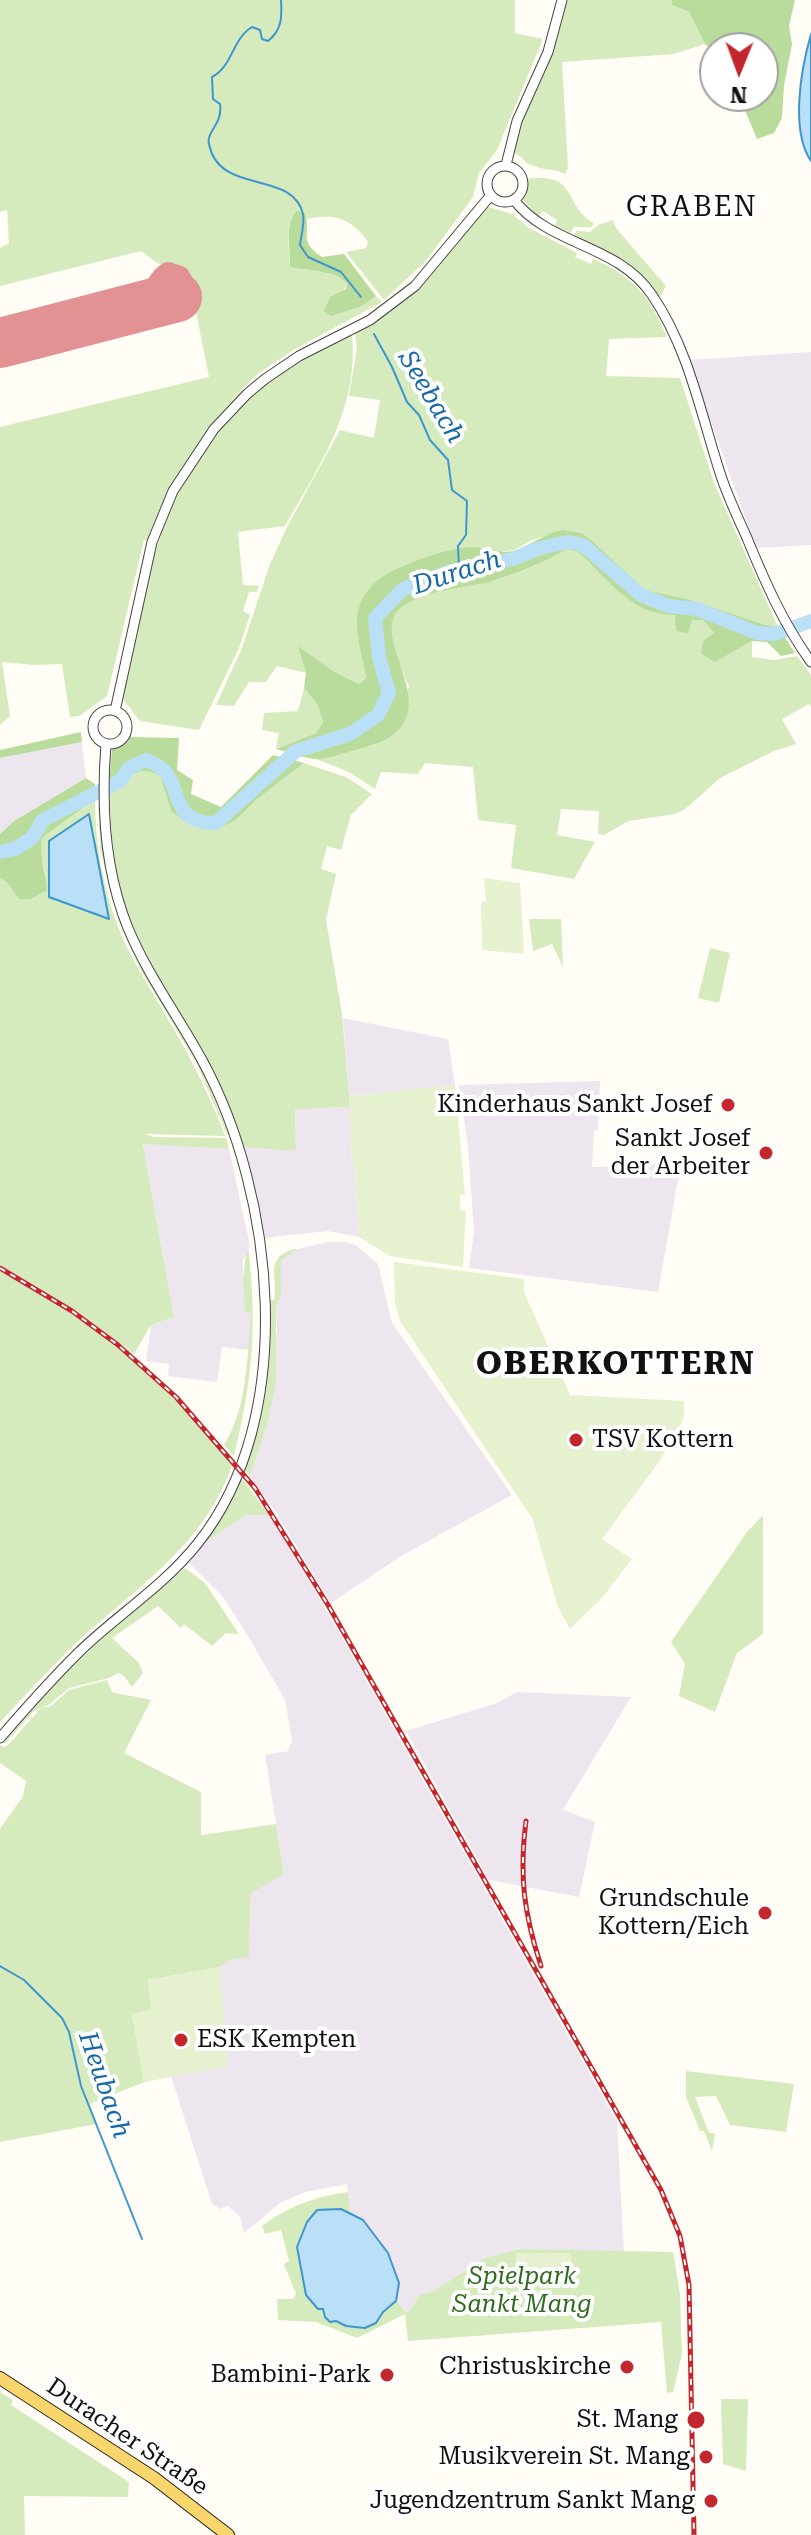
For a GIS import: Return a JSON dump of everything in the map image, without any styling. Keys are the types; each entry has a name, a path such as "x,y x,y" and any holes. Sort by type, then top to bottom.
{"main road":[{"name":"Duracher Straße","path":"0,2378 154,2478 228,2535"}],"street":[{"path":"506,165 517,121 548,52 562,0"},
{"path":"506,165 515,168 523,177 522,192 514,200 503,202 491,195 487,183 497,167 506,165"},
{"path":"115,711 152,542 173,491 214,429 265,379 299,356 370,320 406,293 433,267 491,195"},
{"path":"514,200 524,212 545,227 624,266 650,291 686,361 723,480 764,581 785,622 811,662"},
{"path":"115,711 126,721 127,732 117,743 106,744 94,733 95,722 100,714 115,711"},
{"path":"3,1735 79,1653 169,1575 200,1540 235,1482 252,1427 263,1361 265,1313 260,1243 238,1147 215,1086 148,968 128,928 116,892 106,844 103,800 106,744"}],"shaded area":[{"path":"811,352 811,545 756,548 689,360"},
{"path":"82,742 86,778 14,821 0,834 0,758"},
{"path":"343,1018 448,1039 455,1085 349,1096"},
{"path":"600,1081 598,1129 594,1132 592,1167 681,1163 658,1292 469,1268 474,1232 468,1147 459,1085"},
{"path":"350,1107 359,1237 328,1231 263,1238 242,1147 296,1151 295,1108"},
{"path":"143,1143 229,1149 249,1241 249,1254 243,1260 243,1279 246,1312 251,1312 249,1350 222,1347 217,1382 168,1376 169,1364 146,1361 151,1325 174,1317"},
{"path":"328,1242 357,1246 378,1264 392,1323 512,1495 401,1556 331,1603 250,1476 266,1429 277,1329 276,1308 281,1295 281,1261 297,1249"},
{"path":"246,1515 269,1515 324,1606 617,2122 624,2252 519,2249 485,2258 432,2292 419,2295 405,2314 396,2301 399,2283 363,2220 350,2214 347,2184 305,2192 280,2203 244,2233 240,2217 228,2206 220,2209 212,2204 171,2076 227,2065 220,1967 230,1960 249,1956 251,1892 284,1873 265,1755 288,1751 292,1740 285,1700 245,1631 223,1597 189,1563 203,1544"},
{"path":"517,1692 631,1697 563,1810 595,1822 579,1897 489,1880 406,1731 497,1703"}],"green space":[{"path":"0,0 515,0 515,33 543,39 497,150 479,173 473,197 425,262 384,300 346,252 366,248 368,242 362,234 341,219 307,219 305,213 297,210 289,230 290,267 327,273 347,283 332,316 362,306 376,296 382,302 295,349 259,373 209,421 242,390 244,392 199,444 168,497 150,541 144,540 107,696 79,716 70,717 62,664 2,662 10,716 0,725 0,427 209,377 188,272 157,263 141,251 0,286 0,248 9,243 7,210 0,212"},
{"path":"568,0 672,0 672,5 689,12 699,32 699,46 674,54 562,62 568,168 565,174 531,165 514,153 521,123 549,61"},
{"path":"672,0 795,0 789,26 792,44 784,85 782,118 774,133 757,139 746,112 779,112 779,32 699,32 689,12 672,5"},
{"path":"544,178 563,185 577,208 594,223 592,227 574,227 571,233 555,226 557,220 543,211 538,217 522,199 527,179"},
{"path":"485,206 512,214 529,228 577,253 575,257 591,264 593,259 608,266 630,281 647,299 667,337 609,339 606,376 680,378 714,483 778,627 688,599 645,590 582,533 564,530 532,540 514,550 497,552 471,547 358,634 366,678 360,684 333,671 299,647 306,673 277,666 266,682 249,682 234,706 216,705 242,648 270,564 340,430 374,438 380,400 349,396 357,348 355,333 418,289"},
{"path":"297,210 305,213 307,241 314,251 322,257 344,254 376,296 362,306 332,316 324,311 330,297 346,289 347,283 328,273 290,267 289,230"},
{"path":"613,220 616,228 666,286 660,297 622,260 574,235 576,231 590,232 598,225"},
{"path":"352,334 353,361 343,411 323,458 285,526 238,532 243,585 259,586 257,592 249,592 243,611 250,615 239,648 199,730 140,721 122,698 151,566 164,525 182,486 204,449 232,414 267,382"},
{"path":"564,530 582,533 645,590 688,599 778,627 795,653 781,656 767,642 752,641 715,662 701,654 703,641 714,633 703,620 692,620 688,633 676,631 675,615 659,614 633,602 578,552 567,549 509,575 433,593 402,607 393,621 393,639 409,701 405,721 390,737 359,749 318,759 276,749 316,733 323,722 317,704 304,688 306,673 298,646 333,671 359,684 366,678 357,619 365,594 378,580 436,554 475,547 513,551"},
{"path":"567,548 675,615 703,620 714,633 701,654 715,661 752,641 752,657 774,660 797,656 811,675 811,707 809,704 782,719 796,744 774,751 720,778 684,810 628,821 604,835 598,834 599,811 561,809 557,835 595,842 574,879 511,868 516,825 478,820 473,767 425,763 418,774 381,772 375,789 349,772 316,759 375,745 409,687 391,637 392,621 407,603 434,592 518,573"},
{"path":"304,688 317,704 323,722 316,733 276,749 279,733 262,730 264,713 298,711"},
{"path":"81,732 82,742 0,758 0,750"},
{"path":"129,737 179,738 177,770 193,780 191,794 221,807 273,755 304,763 256,800 236,820 219,828 203,829 189,824 171,811 160,776 141,771 128,778 119,788 109,788 112,747"},
{"path":"304,763 346,777 372,794 351,815 341,850 327,846 321,869 336,874 326,920 342,1014 350,1107 295,1109 296,1151 242,1147 211,1067 133,927 115,859 109,788 119,788 133,774 147,771 160,776 171,811 236,820 256,800"},
{"path":"86,778 95,784 95,799 42,838 47,890 30,899 19,899 7,882 0,878 0,834 14,821"},
{"path":"95,799 100,863 122,937 192,1063 225,1136 145,1134 154,1137 226,1138 229,1149 143,1144 174,1317 151,1325 134,1354 73,1308 0,1265 0,878 7,882 46,875 40,849 42,838"},
{"path":"98,799 102,844 113,893 199,1062 229,1135 197,1064 140,969 120,925 100,849"},
{"path":"484,878 520,883 524,954 482,950 481,902 486,901"},
{"path":"529,919 561,919 563,967 552,944 533,951"},
{"path":"710,948 730,953 719,1003 698,998"},
{"path":"455,1085 465,1195 460,1195 460,1210 466,1211 463,1267 390,1256 359,1237 349,1096"},
{"path":"297,1249 281,1261 281,1295 276,1308 276,1383 266,1429 250,1476 243,1467 256,1428 269,1300 274,1300 275,1292 275,1263 284,1253"},
{"path":"246,1254 249,1254 253,1332 245,1403 234,1456 224,1445 238,1414 247,1364 251,1313 245,1312 243,1279"},
{"name":"TSV Kottern","path":"394,1262 524,1279 524,1292 570,1395 684,1401 684,1418 659,1462 602,1539 632,1559 602,1598 570,1629 558,1607 532,1518 400,1321 395,1303"},
{"path":"0,1271 65,1310 126,1356 183,1408 232,1465 220,1494 185,1543 72,1647 0,1722"},
{"path":"241,1477 269,1515 246,1515 203,1544 230,1501"},
{"path":"763,1515 763,1634 737,1653 715,1712 679,1696 685,1664 671,1642 747,1532"},
{"path":"185,1568 205,1583 239,1634 226,1633 212,1646 184,1624 181,1628 158,1606 112,1638 139,1663 143,1673 132,1687 118,1673 69,1688 50,1704 34,1711 6,1743 1,1743 81,1655"},
{"path":"107,1680 112,1692 151,1700 124,1753 201,1792 201,1835 276,1824 284,1874 251,1893 249,1957 230,1960 220,1967 148,1980 152,2010 132,2014 144,2082 90,2104 97,2124 0,2142 0,1829 23,1796 26,1781 0,1763 0,1745 8,1745 41,1708 51,1706 69,1690"},
{"name":"ESK Kempten","path":"220,1967 228,2066 144,2082 132,2014 152,2010 148,1980"},
{"path":"686,2071 794,2084 786,2132 730,2125 716,2096 695,2097 709,2133 715,2133 712,2151 686,2097"},
{"name":"Spielpark Sankt Mang","path":"348,2192 350,2214 341,2209 307,2222 297,2247 306,2294 318,2309 323,2309 346,2326 376,2323 396,2301 406,2313 419,2295 432,2292 485,2258 519,2249 673,2252 680,2294 682,2354 673,2392 667,2393 661,2322 408,2341 405,2314 357,2338 316,2322 278,2320 277,2299 293,2299 296,2294 284,2264 289,2261 281,2230 265,2234 262,2226 302,2203"},
{"path":"516,2253 571,2253 571,2280 516,2280"},
{"path":"0,2392 13,2400 11,2405 129,2482 128,2497 24,2496 25,2535 0,2535"},
{"path":"721,2399 748,2399 746,2471 723,2464"}],"water":[{"path":"811,34 811,161 801,133 799,99"},
{"path":"89,814 109,919 49,897 49,841"},
{"path":"341,2209 363,2220 388,2253 399,2283 396,2301 376,2323 365,2328 330,2322 323,2309 318,2309 306,2295 297,2247 307,2222 317,2210"}],"waterway":[{"name":"Seebach","path":"281,0 280,23 273,37 268,41 262,39 260,30 252,27 240,38 224,66 212,77 213,99 220,104 220,111 209,144 215,160 226,171 285,191 296,200 303,214 300,245 308,257 341,272 361,297"},
{"name":"Seebach","path":"374,334 407,402 419,415 430,440 448,460 452,490 467,501 466,535 458,546 459,569"},
{"name":"Durach","path":"0,852 15,849 32,838 43,820 120,781 129,768 146,760 160,767 168,776 181,807 188,815 199,821 216,823 296,751 350,734 378,715 389,693 379,657 375,618 403,589 451,571 513,559 540,548 568,542 583,545 641,595 668,606 697,609 757,633 775,634 811,621"},
{"name":"Heubach","path":"0,1966 24,1980 62,2018 69,2032 81,2086 142,2239"}],"taxiway":[{"path":"0,351 173,303 185,295 186,287 180,276 168,272 164,275 143,306"}],"runway":[{"path":"0,343 177,297"}],"railway":[{"path":"0,1268 72,1311 118,1345 176,1397 255,1488 328,1605 661,2190 680,2236 689,2285 694,2535"},
{"path":"526,1821 524,1895 541,1966"}],"place":[{"name":"Kinderhaus Sankt Josef","path":"728,1105"},
{"name":"Sankt Josef der Arbeiter","path":"766,1153"},
{"name":"TSV Kottern","path":"576,1440"},
{"name":"Grundschule Kottern/Eich","path":"765,1913"},
{"name":"ESK Kempten","path":"181,2040"},
{"name":"Christuskirche","path":"627,2367"},
{"name":"Bambini-Park","path":"387,2375"},
{"name":"St. Mang","path":"696,2420"},
{"name":"Musikverein St. Mang","path":"706,2457"},
{"name":"Jugendzentrum Sankt Mang","path":"711,2501"}],"district":[{"name":"GRABEN","path":"692,208"},
{"name":"OBERKOTTERN","path":"616,1365"}]}
